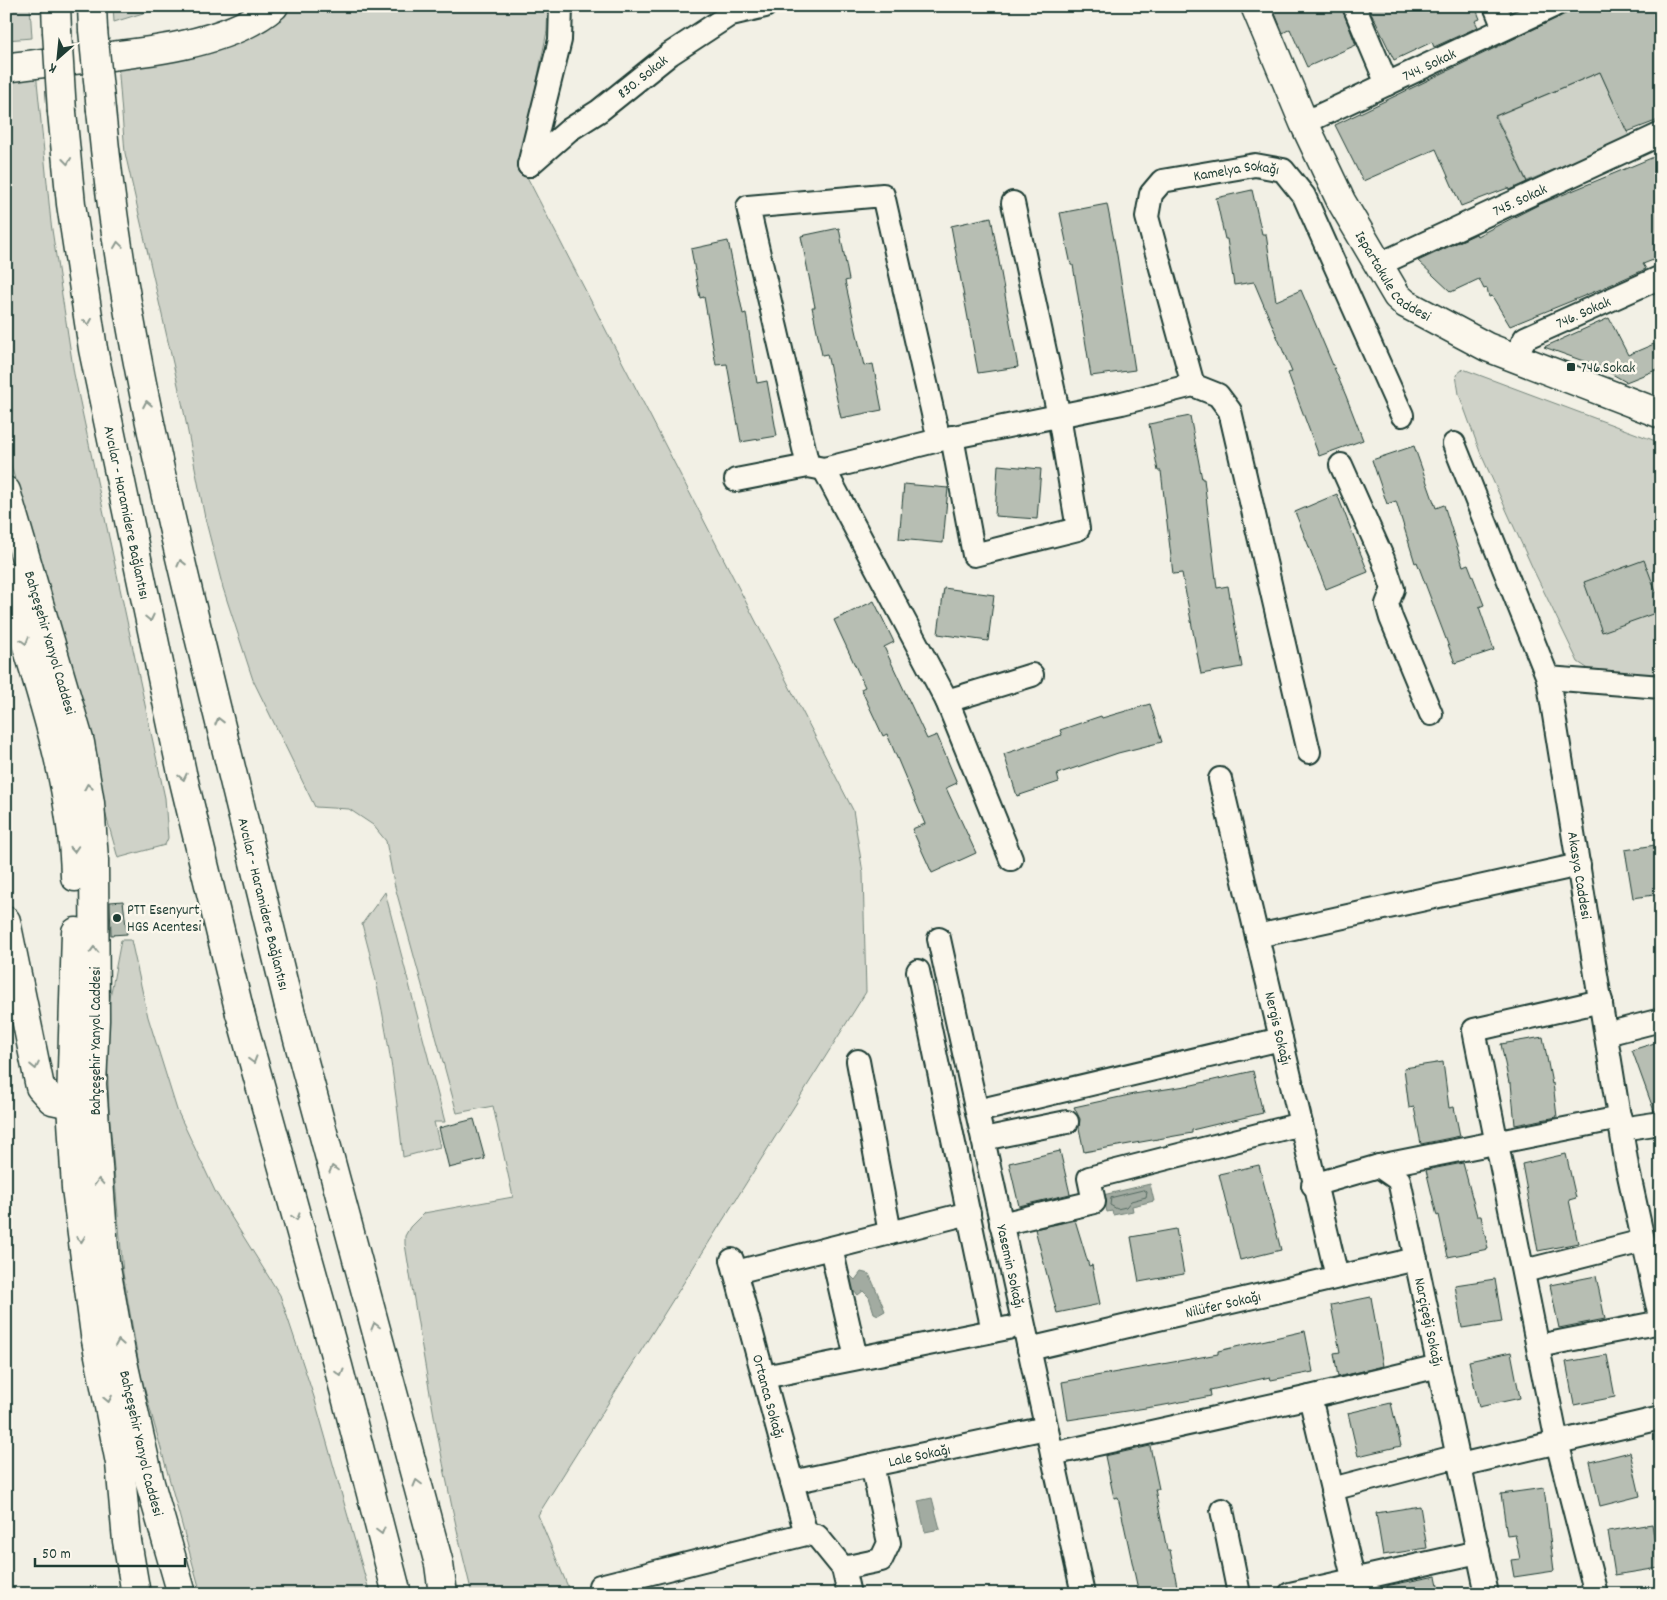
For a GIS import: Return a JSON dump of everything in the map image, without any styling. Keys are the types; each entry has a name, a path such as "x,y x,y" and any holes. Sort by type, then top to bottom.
{"main road":[{"path":"6,50 159,34 226,17 244,6"},
{"path":"6,68 178,46 236,30 259,19 274,6"},
{"name":"Ispartakule Caddesi","path":"1255,6 1304,123 1341,201 1397,296 1406,304 1487,347 1661,414"},
{"name":"Avcılar - Haramidere Bağlantısı","path":"56,18 62,112 71,204 93,349 182,773 240,1013 338,1366 397,1594"},
{"name":"Avcılar - Haramidere Bağlantısı","path":"93,18 109,182 122,278 174,534 289,1006 439,1564"},
{"name":"Bahçeşehir Yanyol Caddesi","path":"6,491 80,743 90,803 94,860 95,1020 92,1084 105,1262 121,1354 150,1483 182,1594"},
{"name":"Bahçeşehir Yanyol Caddesi","path":"6,577 68,797 75,851 76,934 71,1104 76,1188 82,1248 95,1335 120,1463 127,1541 136,1594"},
{"path":"6,920 40,1088 52,1100 71,1104"},
{"path":"20,983 30,1002 39,1032 45,1040 54,1043 73,1038"},
{"path":"439,1564 443,1594"},
{"path":"439,1564 450,1594"}],"street":[{"name":"830. Sokak","path":"561,6 560,40 529,166 569,130 599,111 670,54 731,14 754,7"},
{"path":"1354,6 1387,84"},
{"path":"1495,6 1504,28"},
{"name":"744. Sokak","path":"1304,123 1553,6"},
{"name":"745. Sokak","path":"1378,265 1661,134"},
{"name":"Kamelya Sokağı","path":"1193,384 1147,217 1151,194 1162,181 1255,165 1283,170 1304,196 1402,415"},
{"path":"1011,859 947,701 816,468 748,207 883,195 974,555 1078,529 1058,416 1013,203"},
{"name":"746. Sokak","path":"1515,358 1525,338 1661,277"},
{"path":"736,480 816,468 945,438 1122,403 1193,384 1218,395 1230,411 1309,752"},
{"name":"Akasya Caddesi","path":"1454,444 1548,678 1620,1123 1644,1241 1657,1291 1661,1322"},
{"path":"1341,466 1383,559 1393,589 1387,604 1390,618 1431,714"},
{"path":"947,701 1032,675"},
{"path":"1548,678 1661,686"},
{"name":"Nergis Sokağı","path":"1220,779 1337,1277"},
{"path":"1257,936 1578,865"},
{"name":"Yasemin Sokağı","path":"939,939 1083,1594"},
{"name":"Yasemin Sokağı","path":"918,971 993,1331"},
{"path":"1596,1594 1557,1442 1474,1030 1601,1000"},
{"path":"1606,1034 1661,1020"},
{"path":"977,1111 1281,1038"},
{"path":"858,1061 890,1233"},
{"path":"983,1140 1067,1122"},
{"path":"1314,1184 1379,1166 1497,1141 1620,1123 1661,1123"},
{"path":"1001,1224 1094,1202 1089,1178 1301,1124"},
{"name":"Narçiçeği Sokağı","path":"1379,1166 1399,1180 1487,1594"},
{"path":"856,1358 831,1248 969,1213"},
{"path":"1524,1271 1644,1241"},
{"name":"Ortanca Sokağı","path":"806,1534 734,1266 831,1248"},
{"name":"Nilüfer Sokağı","path":"1029,1350 1416,1259"},
{"path":"1538,1346 1661,1322"},
{"path":"764,1377 1024,1324"},
{"path":"1052,1454 1310,1397 1439,1366"},
{"path":"1310,1397 1355,1587"},
{"path":"1332,1489 1459,1460 1557,1442 1661,1418"},
{"name":"Lale Sokağı","path":"792,1482 1046,1428"},
{"path":"843,1568 881,1560 889,1543 872,1465"},
{"path":"1222,1510 1238,1594"},
{"path":"600,1586 806,1534 817,1536 843,1568 849,1594"},
{"path":"1290,1594 1355,1587 1478,1552"}],"shaded area":[{"path":"6,6 30,6 32,38 6,40"},
{"path":"113,6 190,6 156,9 114,22"},
{"path":"293,6 548,6 547,31 528,126 524,171 853,810 863,873 866,992 538,1515 571,1594 472,1594 435,1420 405,1236 410,1227 424,1213 513,1197 493,1106 457,1113 394,883 386,841 373,825 349,809 315,807 253,680 223,588 205,518 183,407 125,153 118,63 212,49 235,42 277,22"},
{"path":"36,71 51,223 74,374 165,798 168,838 165,845 118,858 101,798 73,673 6,449 6,79"},
{"path":"1600,72 1630,138 1527,181 1496,116"},
{"path":"1463,369 1661,443 1661,670 1646,677 1596,674 1578,662 1480,452 1459,394 1456,375"},
{"path":"385,892 445,1122 434,1122 440,1147 403,1157 387,1040 362,924"},
{"path":"121,940 131,940 148,1017 177,1110 215,1191 280,1295 314,1397 370,1594 201,1594 141,1376 123,1273 109,1111 106,1019"}],"water":[{"path":"1150,1184 1154,1201 1132,1206 1133,1211 1113,1215 1112,1211 1107,1212 1103,1195"},
{"path":"845,1268 848,1268 849,1274 855,1280 861,1272 869,1274 885,1311 878,1315 874,1313 869,1297 863,1291 858,1295 852,1290"},
{"path":"932,1498 940,1529 925,1532 918,1501"}],"building":[{"path":"1272,6 1341,6 1356,45 1307,67 1290,29 1283,33"},
{"path":"1368,6 1475,6 1480,19 1475,21 1478,27 1434,47 1432,42 1394,60"},
{"path":"1582,6 1661,6 1661,119 1627,132 1600,72 1495,116 1527,182 1461,206 1436,149 1363,181 1335,125"},
{"path":"1661,154 1661,257 1643,264 1646,269 1601,289 1510,326 1492,296 1489,297 1487,288 1484,289 1479,279 1451,292 1418,261 1476,234 1477,236 1538,205"},
{"path":"1252,190 1262,234 1266,234 1276,301 1301,290 1363,440 1319,456 1288,373 1292,372 1254,282 1234,285 1227,239 1225,239 1216,198"},
{"path":"1107,204 1135,370 1091,376 1073,265 1071,265 1060,213"},
{"path":"991,217 1018,367 978,373 951,226"},
{"path":"839,228 849,280 845,281 864,366 873,364 882,410 841,418 827,354 822,355 812,307 815,307 801,236"},
{"path":"728,241 743,314 746,313 757,383 767,381 777,436 741,442 727,364 716,365 704,297 700,298 691,249"},
{"path":"1609,318 1628,355 1654,344 1656,349 1661,347 1661,368 1626,382 1600,367 1544,347"},
{"path":"1190,416 1202,479 1204,479 1217,588 1228,586 1242,667 1201,674 1182,573 1173,574 1161,471 1158,471 1149,424"},
{"path":"1414,446 1436,508 1444,505 1463,566 1468,564 1484,605 1479,607 1494,650 1455,663 1417,562 1415,563 1396,501 1387,504 1372,460"},
{"path":"998,465 1041,469 1037,519 995,516"},
{"path":"904,484 948,488 943,543 899,539"},
{"path":"1337,494 1368,572 1326,589 1295,512"},
{"path":"1644,560 1661,605 1661,611 1602,632 1584,582"},
{"path":"944,588 994,595 988,641 938,634"},
{"path":"874,601 894,642 884,647 927,739 937,735 957,783 946,788 976,853 932,873 912,829 925,824 887,734 883,736 861,689 865,687 834,620"},
{"path":"1150,704 1162,742 1118,753 1057,774 1059,782 1017,796 1004,754 1062,735 1060,730 1101,716 1102,718"},
{"path":"1661,844 1661,894 1633,898 1625,850"},
{"name":"PTT Esenyurt HGS Acentesi","path":"123,901 127,934 111,935 110,902"},
{"path":"1543,1037 1553,1083 1557,1117 1515,1125 1511,1083 1509,1083 1501,1044"},
{"path":"1661,1041 1661,1110 1654,1111 1632,1050"},
{"path":"1443,1062 1449,1108 1454,1107 1460,1136 1421,1144 1414,1107 1409,1108 1404,1068"},
{"path":"1253,1071 1263,1113 1192,1130 1192,1133 1084,1152 1079,1128 1080,1119 1074,1107 1134,1094 1192,1085"},
{"path":"474,1119 485,1159 449,1168 439,1128"},
{"path":"1060,1151 1070,1194 1019,1206 1009,1163"},
{"path":"1566,1154 1576,1198 1569,1200 1578,1243 1538,1251 1522,1164"},
{"path":"1463,1163 1477,1216 1481,1216 1488,1249 1448,1257 1439,1215 1437,1216 1426,1170"},
{"path":"1259,1165 1281,1250 1240,1260 1219,1174"},
{"path":"1075,1220 1089,1266 1092,1265 1100,1304 1057,1313 1035,1229"},
{"path":"1176,1229 1184,1274 1139,1282 1131,1237"},
{"path":"1596,1276 1605,1319 1559,1328 1550,1285"},
{"path":"1495,1279 1502,1322 1462,1328 1455,1285"},
{"path":"1371,1297 1383,1366 1338,1377 1334,1353 1340,1352 1331,1305"},
{"path":"1305,1331 1313,1372 1271,1380 1270,1377 1210,1390 1211,1396 1068,1420 1062,1382 1218,1354 1218,1351"},
{"path":"1511,1352 1520,1398 1479,1407 1469,1361"},
{"path":"1607,1355 1615,1397 1574,1405 1566,1362"},
{"path":"1391,1403 1401,1446 1358,1456 1348,1413"},
{"path":"1150,1446 1159,1489 1155,1489 1167,1550 1170,1550 1177,1586 1139,1594 1118,1497 1114,1498 1105,1456"},
{"path":"1630,1452 1640,1496 1600,1506 1590,1462"},
{"path":"1544,1488 1554,1571 1514,1577 1511,1560 1520,1559 1515,1534 1507,1535 1501,1494"},
{"path":"1420,1506 1427,1548 1383,1555 1376,1513"},
{"path":"1652,1524 1659,1568 1615,1575 1608,1531"},
{"path":"1436,1576 1440,1594 1387,1594 1386,1586"}],"place":[{"name":"746.Sokak","path":"1571,367"},
{"name":"PTT Esenyurt HGS Acentesi","path":"117,918"}]}
